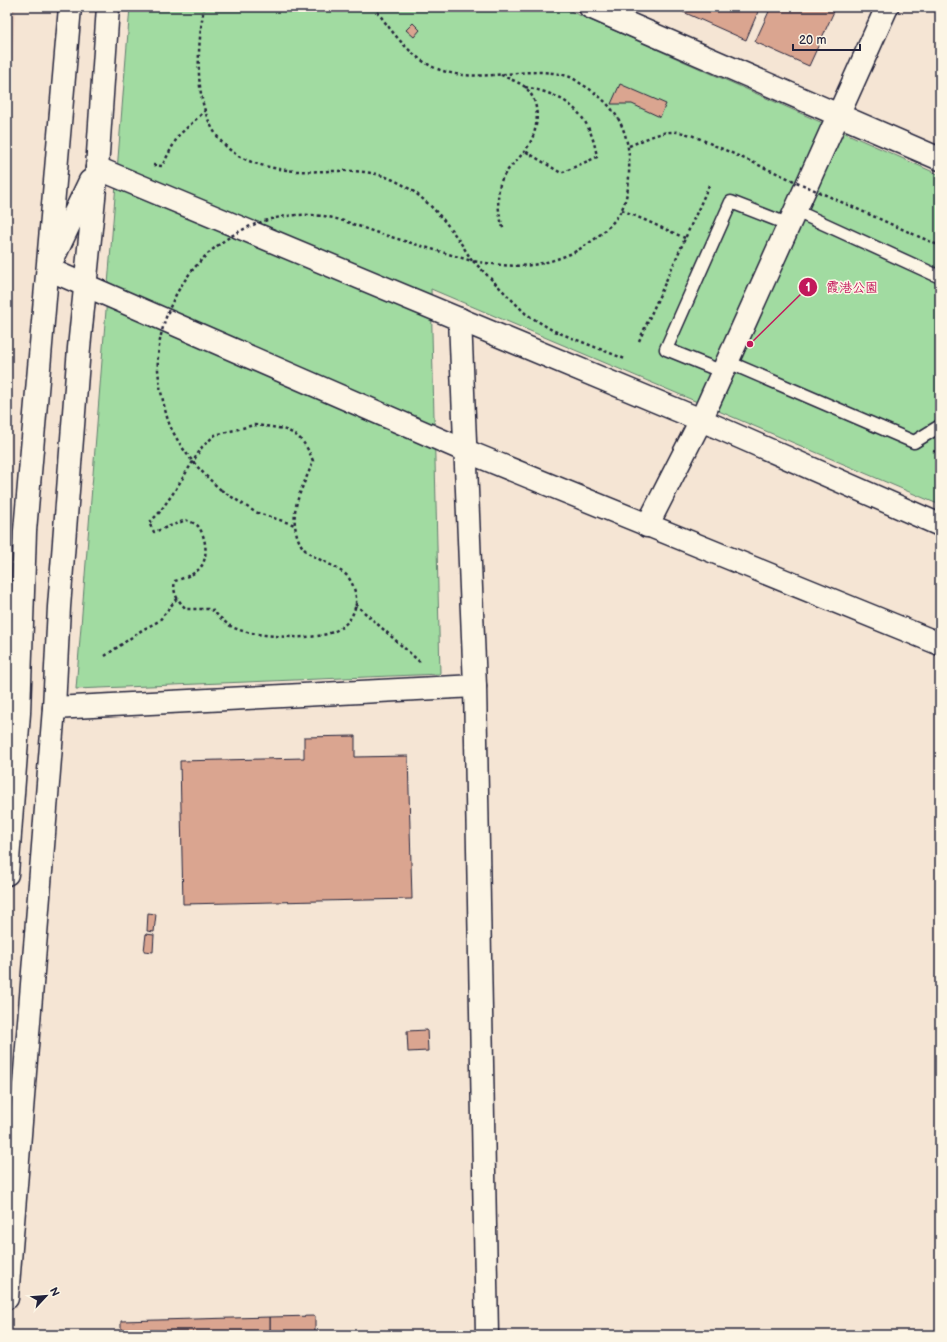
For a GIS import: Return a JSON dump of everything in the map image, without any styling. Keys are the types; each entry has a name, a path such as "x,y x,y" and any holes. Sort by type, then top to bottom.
{"street":[{"path":"7,874 19,713 25,531 70,7"},
{"path":"7,1298 54,708 59,607 79,348 97,168 108,7"},
{"path":"590,7 940,159"},
{"path":"647,526 701,420 887,7"},
{"path":"48,269 97,168"},
{"path":"97,168 701,420 940,525"},
{"path":"48,269 466,451 647,526 940,644"},
{"path":"460,319 475,686 487,1335"},
{"path":"54,708 475,686"}],"lane":[{"path":"940,277 793,218 731,202 666,349 725,367 914,442 940,426"}],"path":[{"path":"204,7 198,51 198,76 211,124 222,142 242,158 264,166 298,171 362,172 390,178 414,191 455,233 472,261 526,314 552,330 625,359"},
{"path":"295,525 255,512 221,490 197,469 171,429 159,379 157,356 167,315 188,275 202,258 218,244 239,232 260,223 279,218 324,216 472,261 512,267 537,265 557,259 577,250 602,233 622,210 629,189 629,146 625,131 611,108 595,92 570,77 544,73 453,75 431,66 410,50 389,27 374,7"},
{"path":"501,75 525,87 556,95 571,105 583,118 590,129 597,157 560,173 525,151"},
{"path":"504,231 499,215 498,196 500,182 506,171 525,151 533,137 537,121 537,110 532,96 525,87"},
{"path":"146,165 162,166 178,136 206,110"},
{"path":"629,146 668,131 687,133 940,246"},
{"path":"639,341 710,183"},
{"path":"622,210 685,238"},
{"path":"254,425 281,428 296,435 307,446 313,461 296,506 295,525 300,541 309,555 335,567 348,576 356,596 354,611 343,627 330,634 315,638 278,636 237,629 224,621 211,609 186,609 176,598 174,589 175,582 200,568 205,555 204,539 197,525 186,520 154,532 149,523 167,502 202,447 215,435 254,425"},
{"path":"105,656 142,630 159,621 176,598"},
{"path":"355,604 421,663"}],"shaded area":[{"path":"7,7 15,7 7,170"}],"green space":[{"path":"130,7 561,7 940,175 940,505 431,289 440,674 76,689"}],"building":[{"path":"672,7 760,7 746,40"},
{"path":"771,7 836,7 809,66 755,42"},
{"path":"413,23 420,30 414,37 406,30"},
{"path":"620,84 666,104 660,117 632,104 611,104"},
{"path":"355,736 355,757 408,756 412,899 183,904 180,761 304,758 304,737"},
{"path":"148,913 156,914 154,932 147,931"},
{"path":"146,934 154,935 153,952 144,951"},
{"path":"427,1030 428,1051 408,1052 407,1031"},
{"path":"315,1316 315,1335 270,1335 270,1317"},
{"path":"270,1317 270,1335 121,1335 121,1321"}],"place":[{"name":"霞港公園","path":"750,344"}]}
